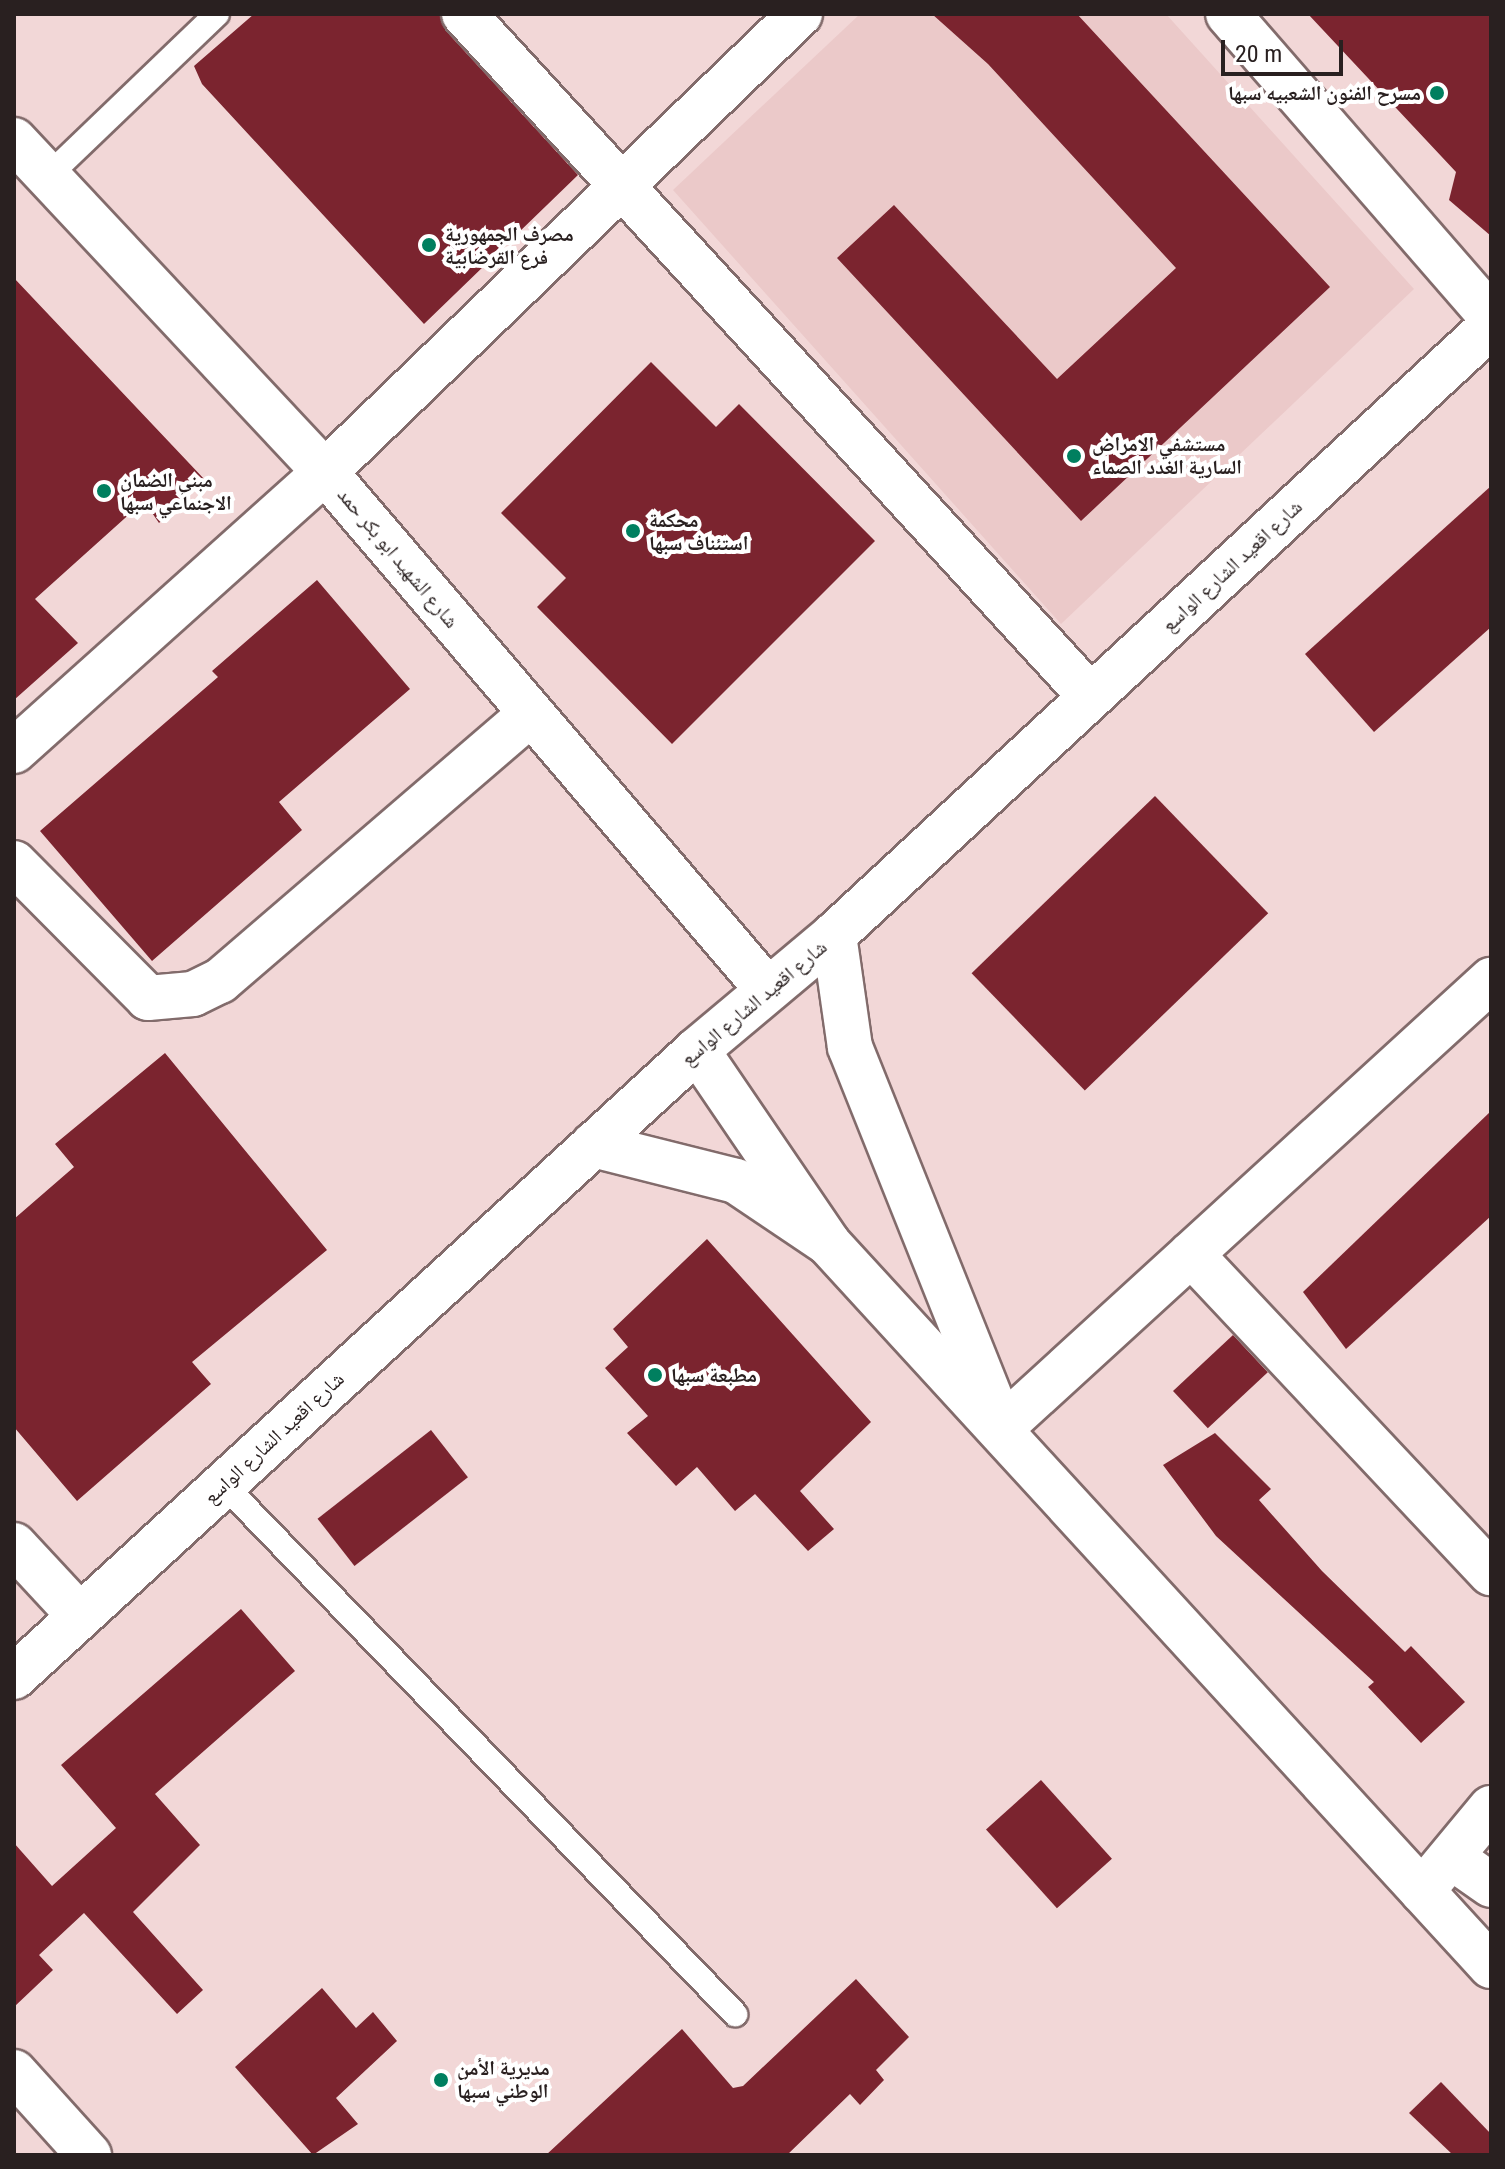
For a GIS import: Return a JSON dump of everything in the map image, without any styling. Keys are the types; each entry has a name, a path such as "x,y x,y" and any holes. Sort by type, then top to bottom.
{"street":[{"path":"464,14 618,187 1091,697"},
{"path":"14,751 325,472 800,14"},
{"path":"1228,14 1491,317"},
{"name":"شارع الشهيد ابو بكر حمد","path":"14,140 325,472 529,715 767,989"},
{"name":"شارع اقعيد الشارع الواسع","path":"14,1677 697,1050 834,935 1491,326"},
{"path":"14,863 148,998 193,994 220,981 529,715"},
{"path":"834,935 850,1047 1002,1427"},
{"path":"1002,1427 1491,980"},
{"path":"697,1050 828,1243 1002,1427 1491,1966"},
{"path":"593,1145 736,1181 828,1243"},
{"path":"1191,1254 1491,1573"},
{"path":"14,1545 80,1616"},
{"path":"1422,1891 1454,1859 1491,1808"},
{"path":"1454,1859 1491,1885"},
{"path":"14,2072 89,2155"}],"lane":[{"path":"48,176 217,14"},
{"path":"224,1485 735,2014"}],"shaded area":[{"name":"مستشفي الامراض السارية الغدد الصماء","path":"860,14 1166,14 1414,289 1061,624 673,190"}],"building":[{"name":"مصرف الجمهورية فرع القرضابية","path":"254,14 440,14 446,31 578,175 424,324 202,84 194,66"},
{"path":"932,14 1077,14 1330,287 1081,521 837,258 894,205 1057,379 1176,268 988,64"},
{"name":"مسرح الفنون الشعبيه سبها","path":"1308,14 1491,14 1491,236 1449,200 1456,172"},
{"name":"مبني الضمان الاجنماعي سبها","path":"14,278 205,480 159,523 144,501 35,599 78,643 14,700"},
{"path":"651,362 716,427 739,404 875,541 672,744 537,607 566,578 501,513"},
{"path":"1491,486 1491,627 1374,732 1305,654"},
{"path":"317,580 410,689 279,802 302,830 152,961 40,831 218,677 212,671"},
{"path":"1155,796 1268,913 1085,1090 972,973"},
{"path":"165,1053 327,1250 192,1362 211,1384 77,1501 14,1427 14,1219 74,1167 55,1144"},
{"path":"1491,1111 1491,1216 1346,1349 1303,1292"},
{"path":"707,1239 871,1422 800,1491 834,1529 808,1551 755,1494 735,1511 697,1467 676,1486 627,1433 648,1416 605,1368 628,1347 613,1329"},
{"path":"1233,1335 1268,1372 1208,1428 1173,1391"},
{"path":"431,1430 468,1477 354,1566 318,1519"},
{"path":"1215,1433 1271,1489 1259,1500 1322,1571 1405,1652 1411,1646 1465,1702 1421,1743 1368,1687 1374,1682 1216,1536 1163,1465"},
{"path":"241,1609 295,1671 155,1794 200,1845 133,1912 203,1990 177,2014 84,1913 39,1955 53,1970 14,2007 14,1843 52,1886 116,1828 61,1765"},
{"path":"1041,1780 1112,1859 1057,1908 986,1830"},
{"path":"856,1979 909,2037 876,2070 884,2080 860,2105 850,2094 787,2155 546,2155 682,2029 733,2088 743,2086"},
{"path":"322,1988 356,2028 373,2012 397,2041 336,2098 358,2124 313,2155 235,2067"},
{"path":"1441,2082 1491,2134 1491,2155 1453,2155 1409,2113"}],"place":[{"name":"مسرح الفنون الشعبيه سبها","path":"1437,93"},
{"name":"مصرف الجمهورية فرع القرضابية","path":"429,245"},
{"name":"مستشفي الامراض السارية الغدد الصماء","path":"1074,456"},
{"name":"مبني الضمان الاجنماعي سبها","path":"104,491"},
{"name":"محكمة استئناف سبها","path":"633,531"},
{"name":"مطبعة سبها","path":"655,1375"},
{"name":"مديرية الأمن الوطني سبها","path":"441,2080"}]}
